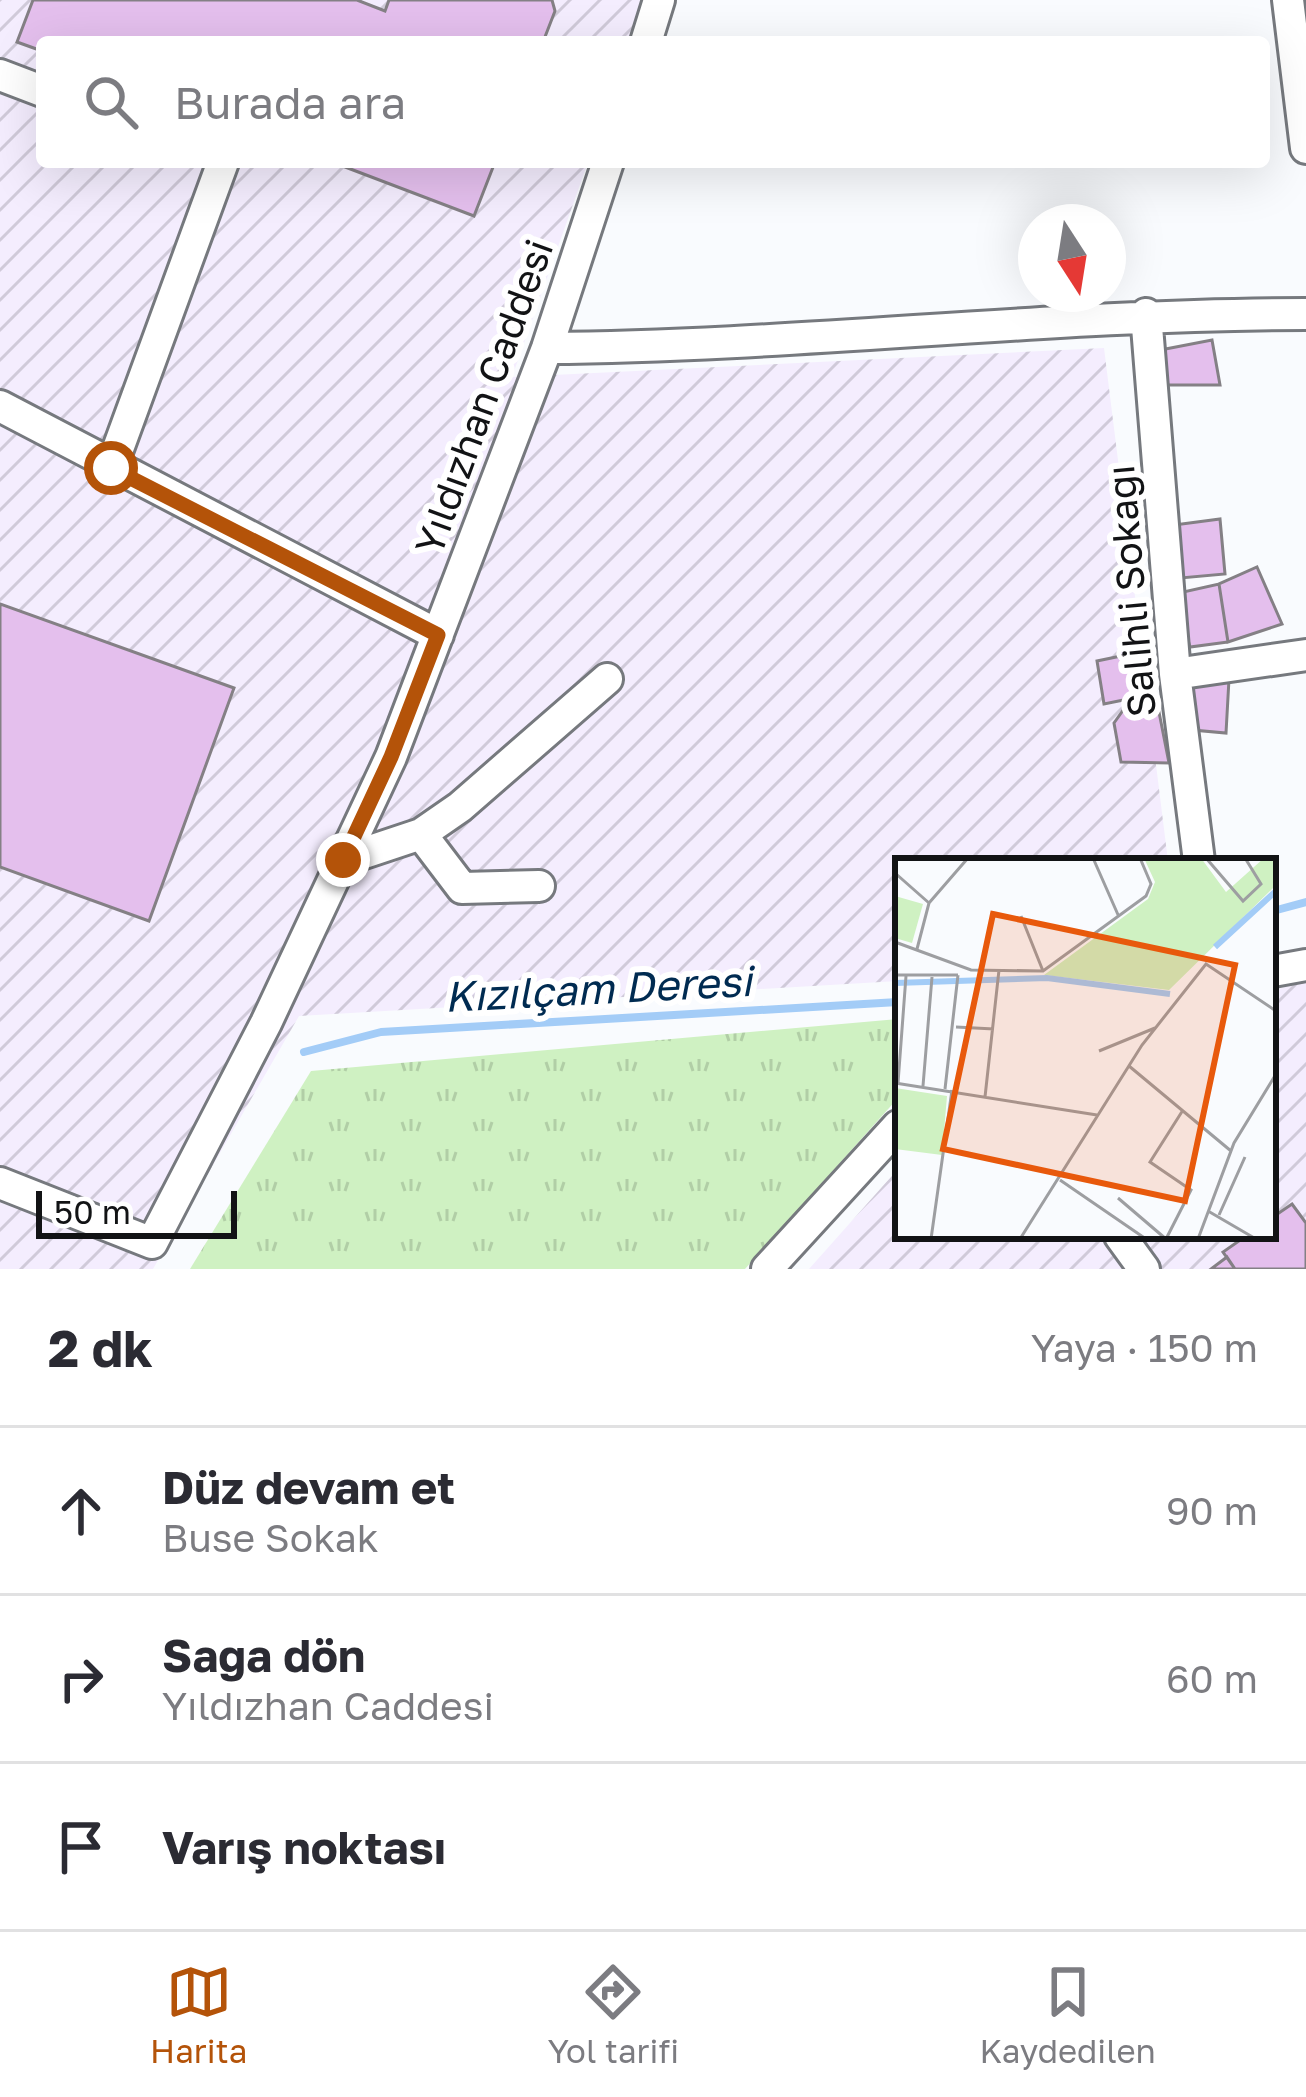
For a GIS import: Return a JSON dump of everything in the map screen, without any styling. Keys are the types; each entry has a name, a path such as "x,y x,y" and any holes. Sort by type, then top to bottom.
{"street":[{"path":"648,36 659,0"},
{"path":"1288,0 1306,148"},
{"path":"0,75 36,89"},
{"path":"111,468 222,168"},
{"name":"Yıldızhan Caddesi","path":"0,1183 152,1243 266,1023 391,757 547,348 606,168"},
{"path":"547,348 719,346 1146,314 1306,314"},
{"name":"Salihli Sokağı","path":"1146,314 1175,674 1199,858"},
{"path":"0,406 438,635"},
{"path":"1175,674 1306,655"},
{"path":"343,860 421,834 492,784 607,679"},
{"path":"421,834 462,888 539,886"},
{"path":"1276,970 1306,964"},
{"path":"766,1269 895,1129"},
{"path":"1122,1239 1144,1269"}],"shaded area":[{"path":"0,0 647,0 634,36 36,36 36,168 586,168 512,377 1104,348 1168,858 895,858 895,981 299,1016 153,1269 0,1269"},
{"path":"1306,982 1306,1269 809,1269 895,1172 895,1239 1276,1239 1276,989"}],"green space":[{"path":"895,1019 895,1101 745,1269 190,1269 311,1071"}],"building":[{"path":"33,0 357,0 385,11 389,0 552,0 555,11 545,36 36,36 36,49 17,42"},
{"path":"348,168 493,168 474,216"},
{"path":"1212,340 1220,385 1154,385 1150,352"},
{"path":"1220,519 1225,574 1181,578 1174,525"},
{"path":"1257,567 1282,624 1228,642 1219,584"},
{"path":"1219,584 1228,642 1190,647 1174,594"},
{"path":"0,604 234,688 149,921 0,867"},
{"path":"1140,652 1148,695 1104,704 1097,661"},
{"path":"1229,679 1226,733 1193,730 1186,680"},
{"path":"1158,707 1169,763 1121,762 1114,723 1124,709"},
{"path":"1292,1204 1306,1223 1306,1269 1235,1269 1223,1252 1242,1239 1276,1239 1276,1215"},
{"path":"1227,1257 1235,1269 1211,1269"}],"waterway":[{"name":"Kızılçam Deresi","path":"1276,910 1306,902"},
{"name":"Kızılçam Deresi","path":"304,1052 381,1032 895,1002"}],"route":[{"path":"111,468 438,635 391,757 343,860"}]}
